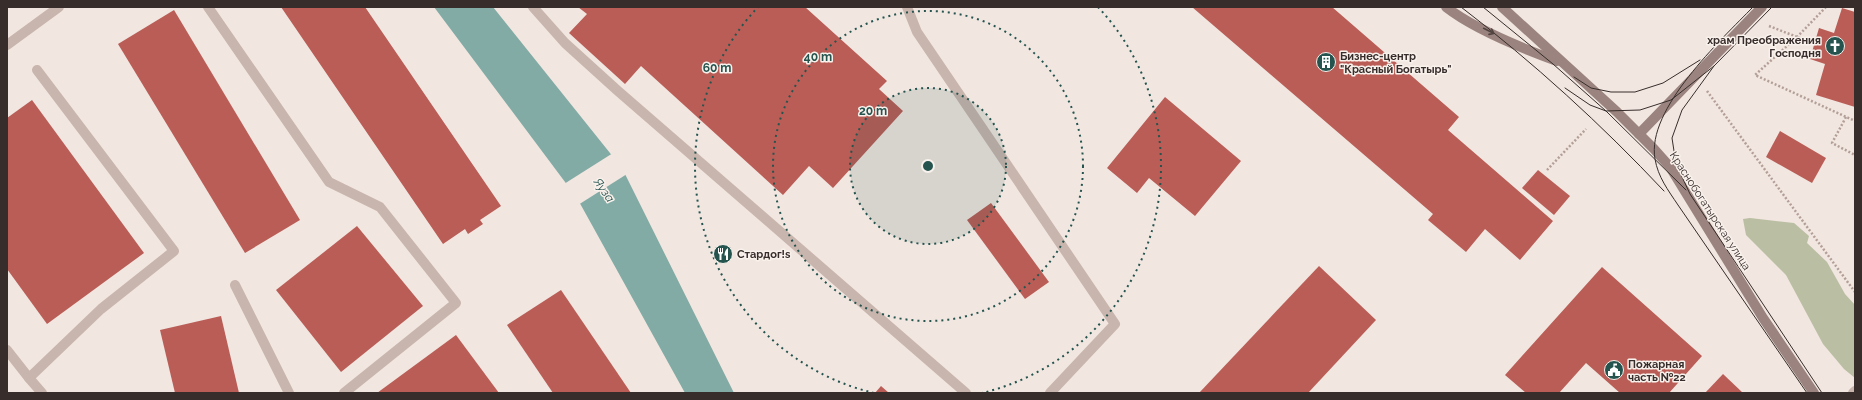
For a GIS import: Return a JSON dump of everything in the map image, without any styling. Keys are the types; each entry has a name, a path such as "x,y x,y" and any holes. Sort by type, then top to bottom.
{"main road":[{"name":"Краснобогатырская улица","path":"1446,7 1454,13 1498,35 1560,62"},
{"name":"Краснобогатырская улица","path":"1502,7 1639,134 1670,167 1763,318 1814,393"},
{"path":"1639,134 1762,7"}],"lane":[{"path":"7,45 59,7"},
{"path":"208,7 329,182 380,206 456,303 344,393"},
{"path":"533,7 565,43 618,91 966,393"},
{"path":"907,7 917,32 1115,324 1050,393"},
{"path":"29,378 101,309 174,251 37,70"},
{"path":"235,285 289,393"},
{"path":"7,350 42,393"}],"path":[{"path":"1826,7 1797,37 1755,75 1855,121"},
{"path":"1765,25 1810,42"},
{"path":"1706,90 1855,292"},
{"path":"1846,116 1832,143 1855,155"},
{"path":"1547,170 1586,129"}],"green space":[{"path":"1750,218 1794,223 1809,236 1807,243 1827,262 1845,294 1855,305 1855,378 1844,369 1823,344 1786,275 1746,235 1743,219"}],"water":[{"name":"Яуза","path":"434,7 493,7 622,168 734,393 685,393 577,198"}],"pier":[{"path":"613,153 627,174 578,205 564,184"}],"building":[{"path":"281,7 365,7 501,206 480,220 483,224 468,234 465,229 443,244"},
{"path":"578,7 805,7 887,81 879,89 903,111 833,188 809,166 783,195 641,66 625,84 569,33 587,14"},
{"name":"Бизнес-центр \"Красный Богатырь\"","path":"1192,7 1332,7 1459,117 1448,130 1553,221 1520,260 1485,229 1466,252 1428,220 1433,214"},
{"name":"храм Преображения Господня","path":"1842,8 1855,12 1855,107 1816,95 1825,64 1810,59 1819,28 1834,33"},
{"path":"174,10 300,220 245,253 118,44"},
{"path":"1165,97 1241,161 1195,216 1149,178 1137,193 1107,168"},
{"path":"32,100 144,253 47,324 7,269 7,118"},
{"path":"1780,131 1826,158 1812,183 1766,157"},
{"path":"1538,170 1570,196 1554,215 1522,188"},
{"path":"991,203 1049,282 1025,299 967,220"},
{"path":"357,226 423,306 341,372 276,290"},
{"path":"1319,266 1376,320 1308,393 1199,393"},
{"path":"1602,267 1702,356 1669,393 1620,393 1586,363 1559,393 1526,393 1505,375"},
{"path":"561,290 631,393 553,393 507,325"},
{"path":"221,316 239,393 175,393 160,330"},
{"path":"456,335 499,393 377,393"},
{"path":"1723,374 1743,393 1705,393"},
{"path":"881,386 889,393 875,393"}],"tram line":[{"path":"1461,7 1541,72 1616,142 1664,191"},
{"path":"1483,7 1553,64 1606,111 1686,190"},
{"path":"1753,7 1706,56 1674,98 1662,119 1655,139 1655,159 1661,178 1671,194 1807,393"},
{"path":"1565,88 1590,105 1606,111 1640,110 1671,100 1714,66 1772,7"},
{"path":"1574,77 1591,88 1611,92 1635,92 1663,83 1700,60"},
{"path":"1714,66 1682,110 1672,138 1676,164 1690,194 1822,393"}],"place":[{"name":"храм Преображения Господня","path":"1835,46"},
{"name":"Бизнес-центр \"Красный Богатырь\"","path":"1326,62"},
{"name":"Стардог!s","path":"723,254"},
{"name":"Пожарная часть №22","path":"1614,370"}]}
